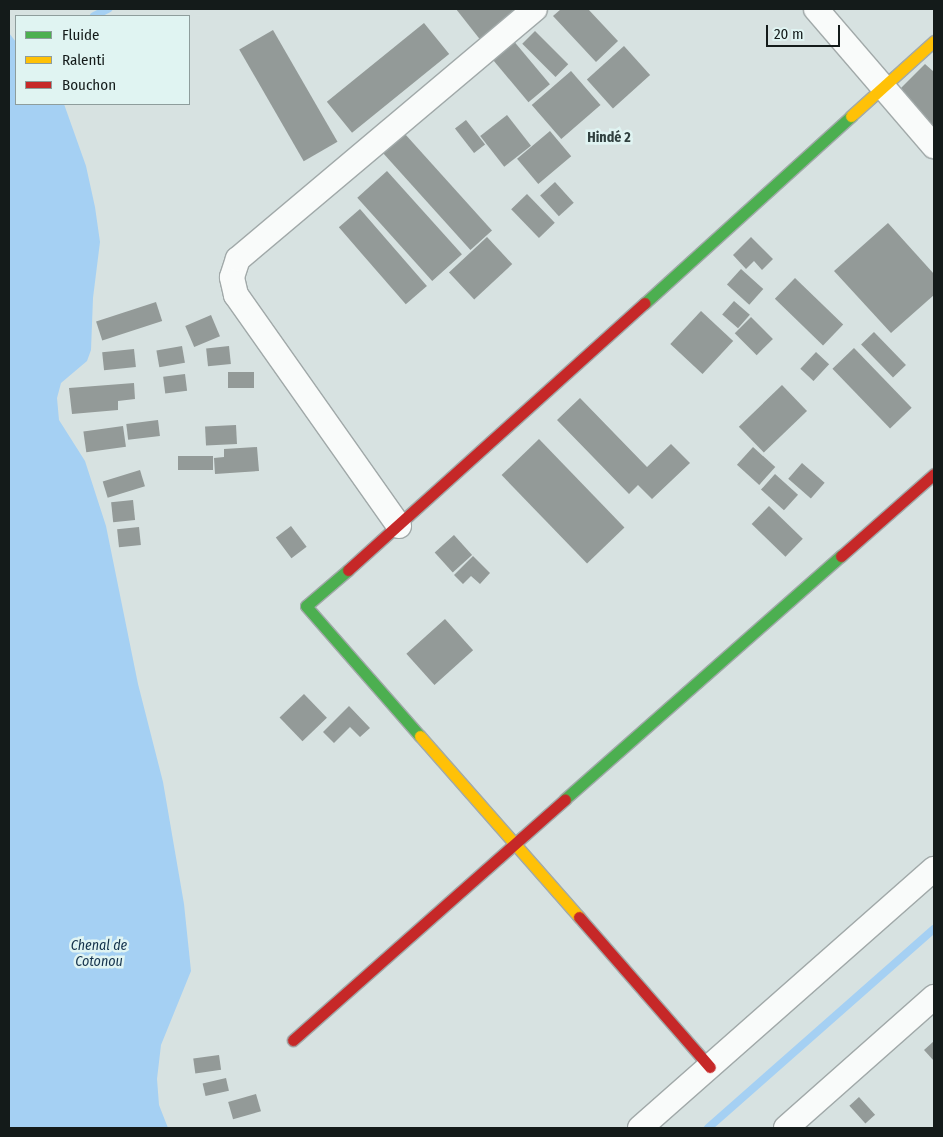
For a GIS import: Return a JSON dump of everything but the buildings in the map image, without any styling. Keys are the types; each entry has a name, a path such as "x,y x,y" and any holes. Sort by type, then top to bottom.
{"street":[{"path":"399,526 236,295 232,277 238,259 535,9"},
{"path":"816,9 934,146"},
{"path":"710,1067 306,606 399,526 934,41"},
{"path":"293,1040 934,474"},
{"path":"640,1128 934,869"},
{"path":"786,1128 934,997"}],"water":[{"name":"Chenal de Cotonou","path":"9,33 15,41 15,105 64,105 86,166 95,207 100,242 93,298 91,350 87,361 61,383 57,398 59,420 85,461 106,526 138,684 163,782 184,904 191,971 161,1045 157,1079 159,1105 168,1128 9,1128"}],"waterway":[{"path":"96,15 108,9"},
{"path":"708,1128 934,929"}],"traffic: fast":[{"path":"645,303 851,116"},
{"path":"565,799 841,556"},
{"path":"348,570 306,606 420,736"}],"traffic: slow":[{"path":"851,116 934,41"},
{"path":"420,736 579,917"}],"traffic: jam":[{"path":"348,570 645,303"},
{"path":"841,556 934,474"},
{"path":"293,1040 565,799"},
{"path":"579,917 710,1067"}],"district":[{"name":"Hindé 2","path":"609,138"}]}
